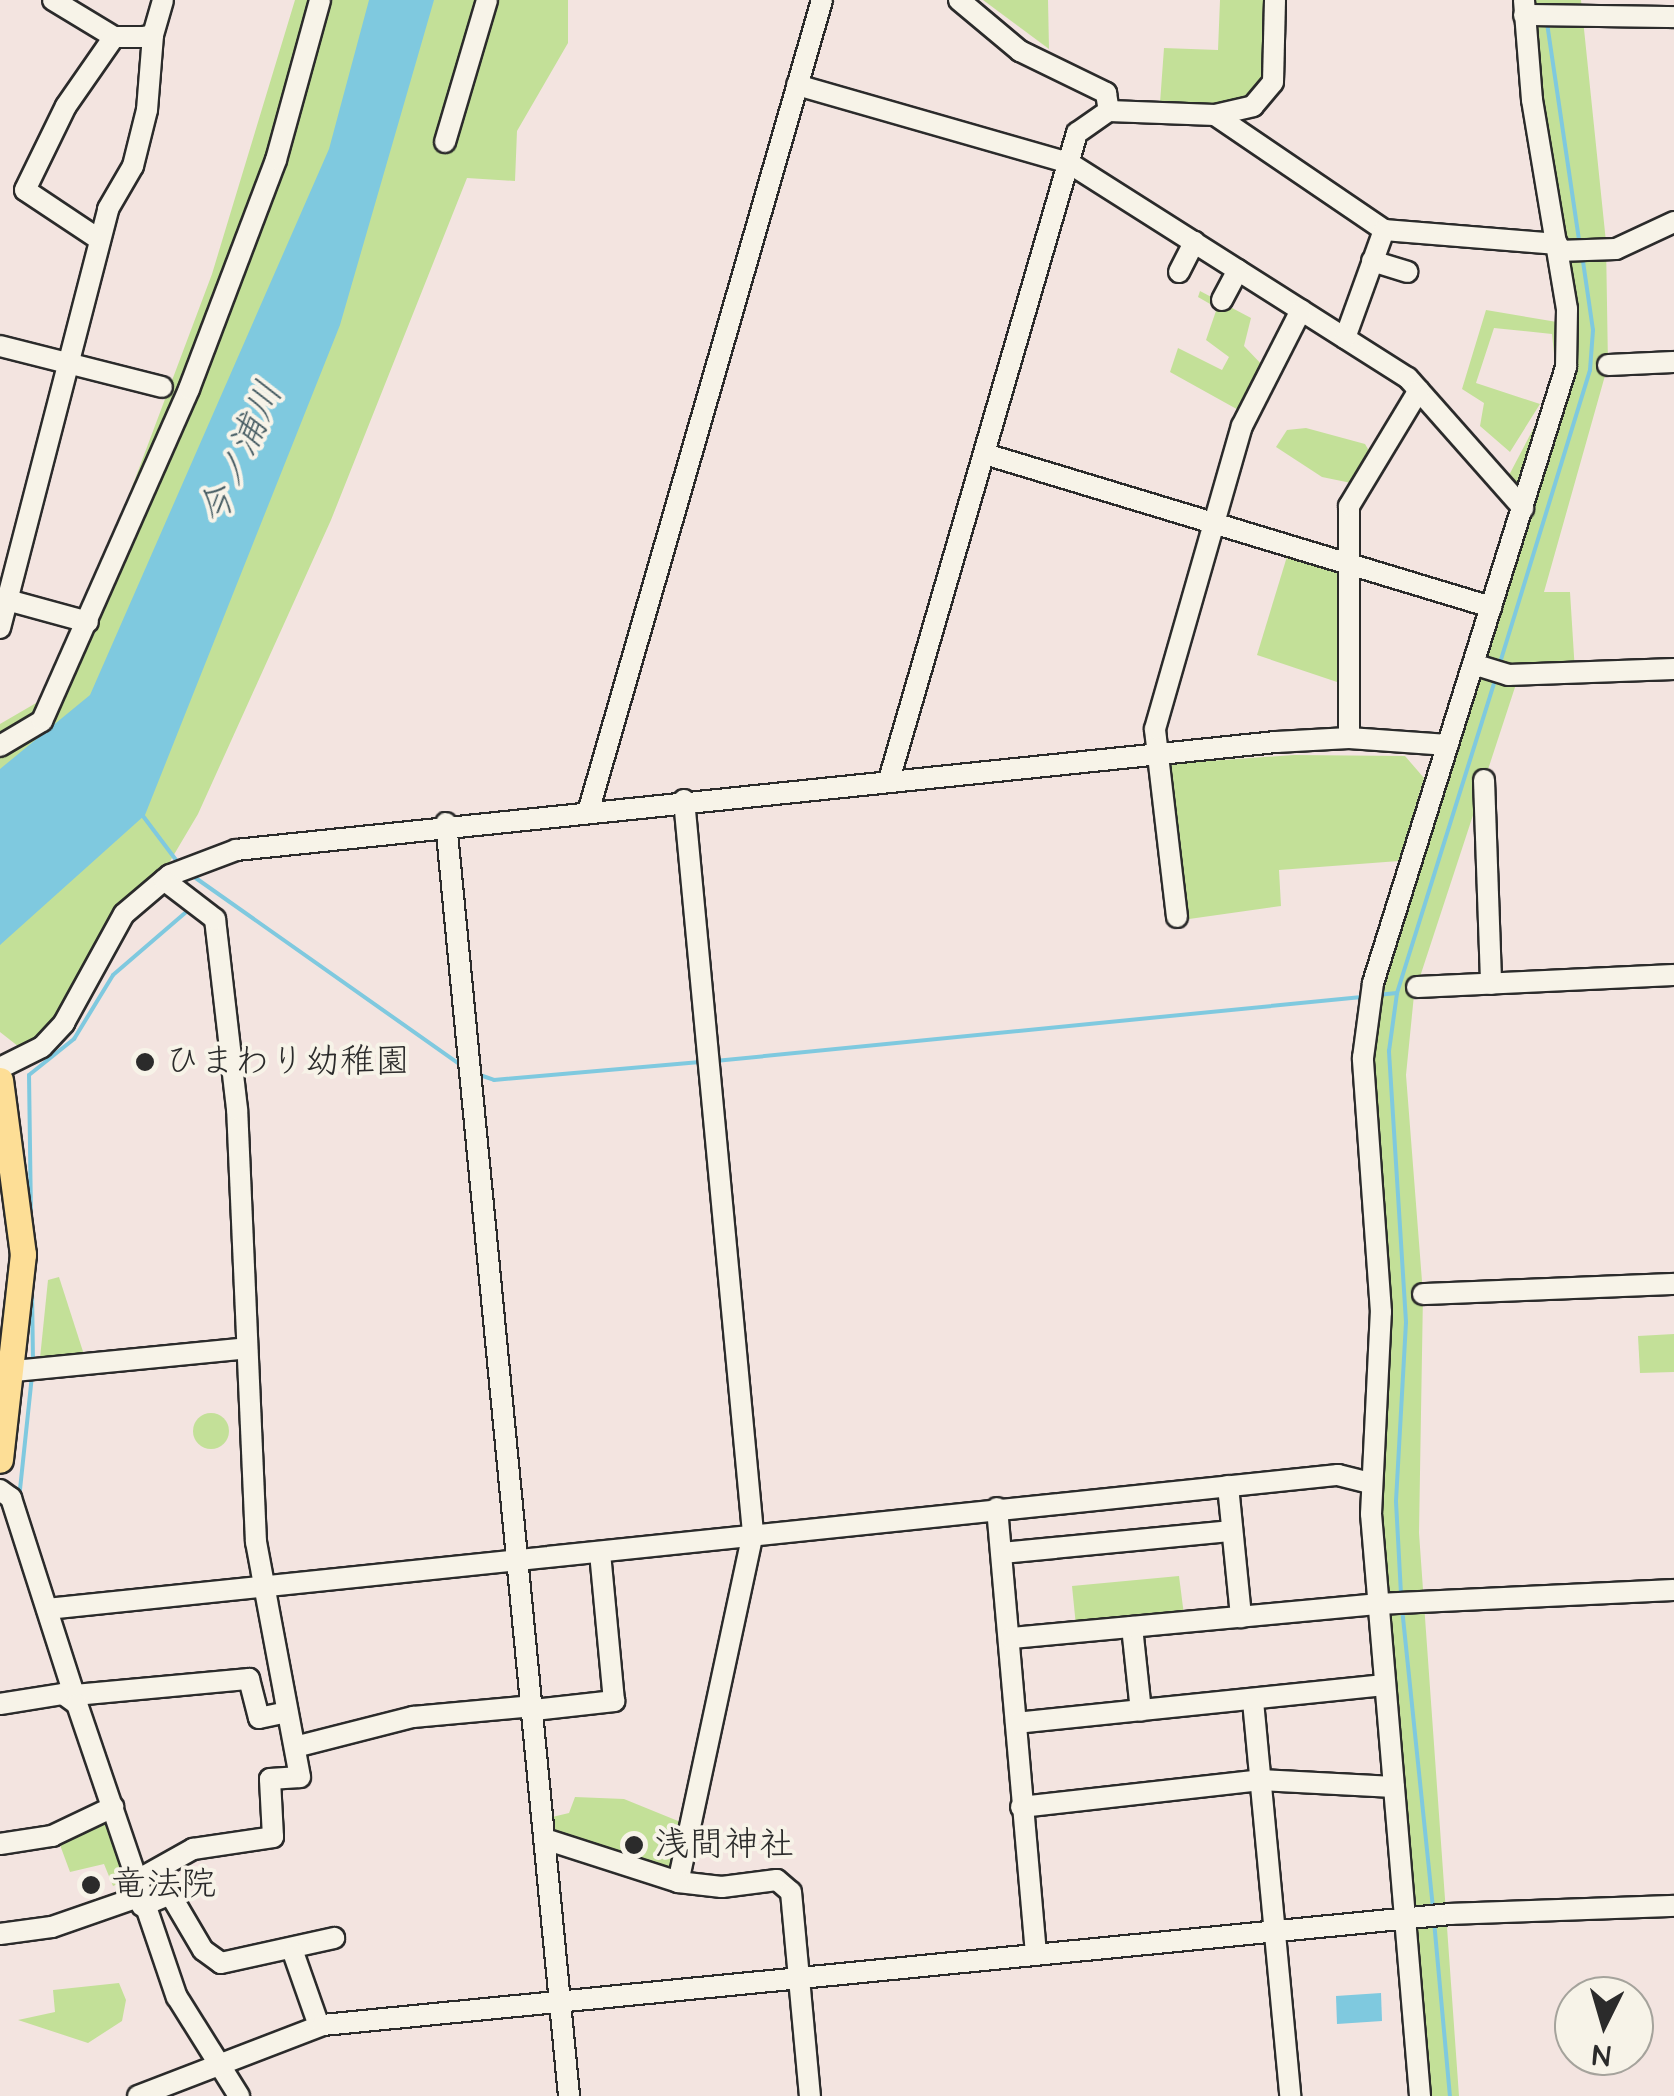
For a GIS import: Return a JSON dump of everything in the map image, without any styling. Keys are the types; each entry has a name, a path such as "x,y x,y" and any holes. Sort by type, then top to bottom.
{"main road":[{"path":"0,1080 23,1254 14,1371 0,1460"}],"street":[{"path":"53,0 114,37 153,35"},
{"path":"0,628 4,599 108,209 133,166 148,110 153,35 163,0"},
{"path":"0,746 42,721 88,622 249,239 320,0"},
{"path":"445,142 487,0"},
{"path":"589,809 822,0"},
{"path":"959,0 1020,51 1106,93 1108,110"},
{"path":"890,780 1069,164 1085,122 1108,110 1215,115 1252,106 1273,82 1275,0"},
{"path":"1420,2096 1384,1685 1382,1604 1371,1483 1381,1312 1362,1096 1367,1015 1566,367 1557,248 1527,10 1562,15 1674,17"},
{"path":"100,240 24,190 66,106 114,37"},
{"path":"797,85 1069,164 1345,338 1419,390 1523,508"},
{"path":"1215,115 1384,230 1594,253 1674,222"},
{"path":"1345,338 1366,257 1384,230"},
{"path":"1179,272 1194,242"},
{"path":"1366,257 1407,272"},
{"path":"1222,300 1238,270"},
{"path":"1177,916 1156,729 1242,426 1300,310"},
{"path":"0,346 162,387"},
{"path":"1608,365 1674,362"},
{"path":"1349,738 1347,524 1356,484 1419,390"},
{"path":"985,454 1491,607"},
{"path":"4,599 88,622"},
{"path":"1477,665 1508,675 1674,668"},
{"path":"0,1068 42,1047 64,1023 124,914 164,880 236,850 446,823 1158,753 1349,738 1448,745"},
{"path":"1484,780 1491,984"},
{"path":"678,1882 754,1532 684,800"},
{"path":"446,823 569,2096"},
{"path":"138,1895 193,1849 273,1837 270,1779 300,1777 256,1542 238,1109 215,919 164,880"},
{"path":"1417,987 1674,975"},
{"path":"1423,1294 1674,1284"},
{"path":"14,1371 247,1348"},
{"path":"47,1609 600,1554 754,1532 1338,1475 1371,1483"},
{"path":"1228,1486 1240,1617"},
{"path":"0,1490 11,1498 113,1807 138,1895 177,1997 224,2064 239,2096"},
{"path":"996,1508 1011,1638 1021,1807 1036,1954"},
{"path":"1002,1553 1232,1531"},
{"path":"295,1747 413,1717 614,1701 600,1554"},
{"path":"1011,1638 1382,1604 1674,1590"},
{"path":"1132,1627 1141,1711"},
{"path":"0,1704 63,1694 76,1700 249,1679 258,1718 287,1712"},
{"path":"1016,1723 1384,1685"},
{"path":"1253,1700 1290,2096"},
{"path":"1021,1807 1260,1780 1394,1787"},
{"path":"0,1844 52,1836 113,1807"},
{"path":"545,1840 678,1882 722,1887 777,1880 791,1892 810,2096"},
{"path":"0,1934 52,1927 138,1895 170,1894 203,1950 221,1963 292,1952 334,1938"},
{"path":"138,2096 319,2026 1406,1920 1674,1906"},
{"path":"292,1952 319,2026"}],"green space":[{"path":"295,0 568,0 568,43 517,131 515,181 467,178 331,520 198,814 153,890 28,1054 0,1032 0,724 55,692 212,274"},
{"path":"983,0 1048,0 1049,49"},
{"path":"1220,0 1275,0 1273,82 1244,109 1160,103 1164,48 1218,50"},
{"path":"1529,0 1581,0 1606,242 1608,365 1544,592 1570,592 1575,672 1519,675 1414,995 1406,1075 1423,1294 1419,1533 1459,2096 1420,2096 1377,1599 1387,1313 1364,1044 1521,492 1507,479 1542,412 1555,363 1552,334 1494,328 1476,383 1540,404 1510,452 1480,426 1484,403 1462,389 1486,310 1557,322 1559,362 1569,335"},
{"path":"1200,291 1251,318 1244,346 1265,368 1242,412 1170,372 1178,348 1222,370 1229,357 1206,340 1217,308 1198,297"},
{"path":"1306,428 1365,444 1371,454 1356,484 1322,477 1276,447 1287,430"},
{"path":"1289,550 1350,564 1343,684 1257,655"},
{"path":"1294,755 1405,756 1424,778 1399,861 1279,870 1281,906 1182,920 1166,764"},
{"path":"59,1277 87,1364 39,1368 48,1280"},
{"path":"1674,1334 1674,1372 1640,1373 1638,1336"},
{"path":"211,1413 224,1418 229,1431 224,1444 211,1449 198,1444 193,1431 198,1418"},
{"path":"1179,1576 1184,1615 1076,1626 1072,1586"},
{"path":"575,1797 624,1799 683,1823 678,1882 551,1842 548,1818 569,1813"},
{"path":"105,1821 125,1881 113,1886 104,1864 70,1872 60,1845"},
{"path":"119,1983 126,2000 122,2021 88,2043 18,2020 55,2012 53,1990"}],"water":[{"name":"今ノ浦川","path":"369,0 434,0 340,325 145,815 0,945 0,769 90,695 329,149"},
{"path":"1381,1993 1382,2021 1337,2024 1336,1996"}],"waterway":[{"path":"1547,23 1579,241"},
{"path":"1499,666 1590,370 1593,330 1582,255"},
{"path":"1401,1594 1396,1501 1406,1322 1389,1051 1397,993 1495,680"},
{"path":"143,816 179,864"},
{"path":"190,874 464,1067"},
{"path":"33,1361 29,1075 74,1039 113,975 191,908"},
{"path":"1377,995 1397,993"},
{"path":"715,1061 1362,997"},
{"path":"477,1074 494,1080 700,1062"},
{"path":"19,1499 32,1376"},
{"path":"1402,1608 1433,1907"},
{"path":"1434,1921 1450,2096"}],"place":[{"name":"ひまわり幼稚園","path":"145,1062"},
{"name":"浅間神社","path":"634,1845"},
{"name":"竜法院","path":"91,1885"}]}
